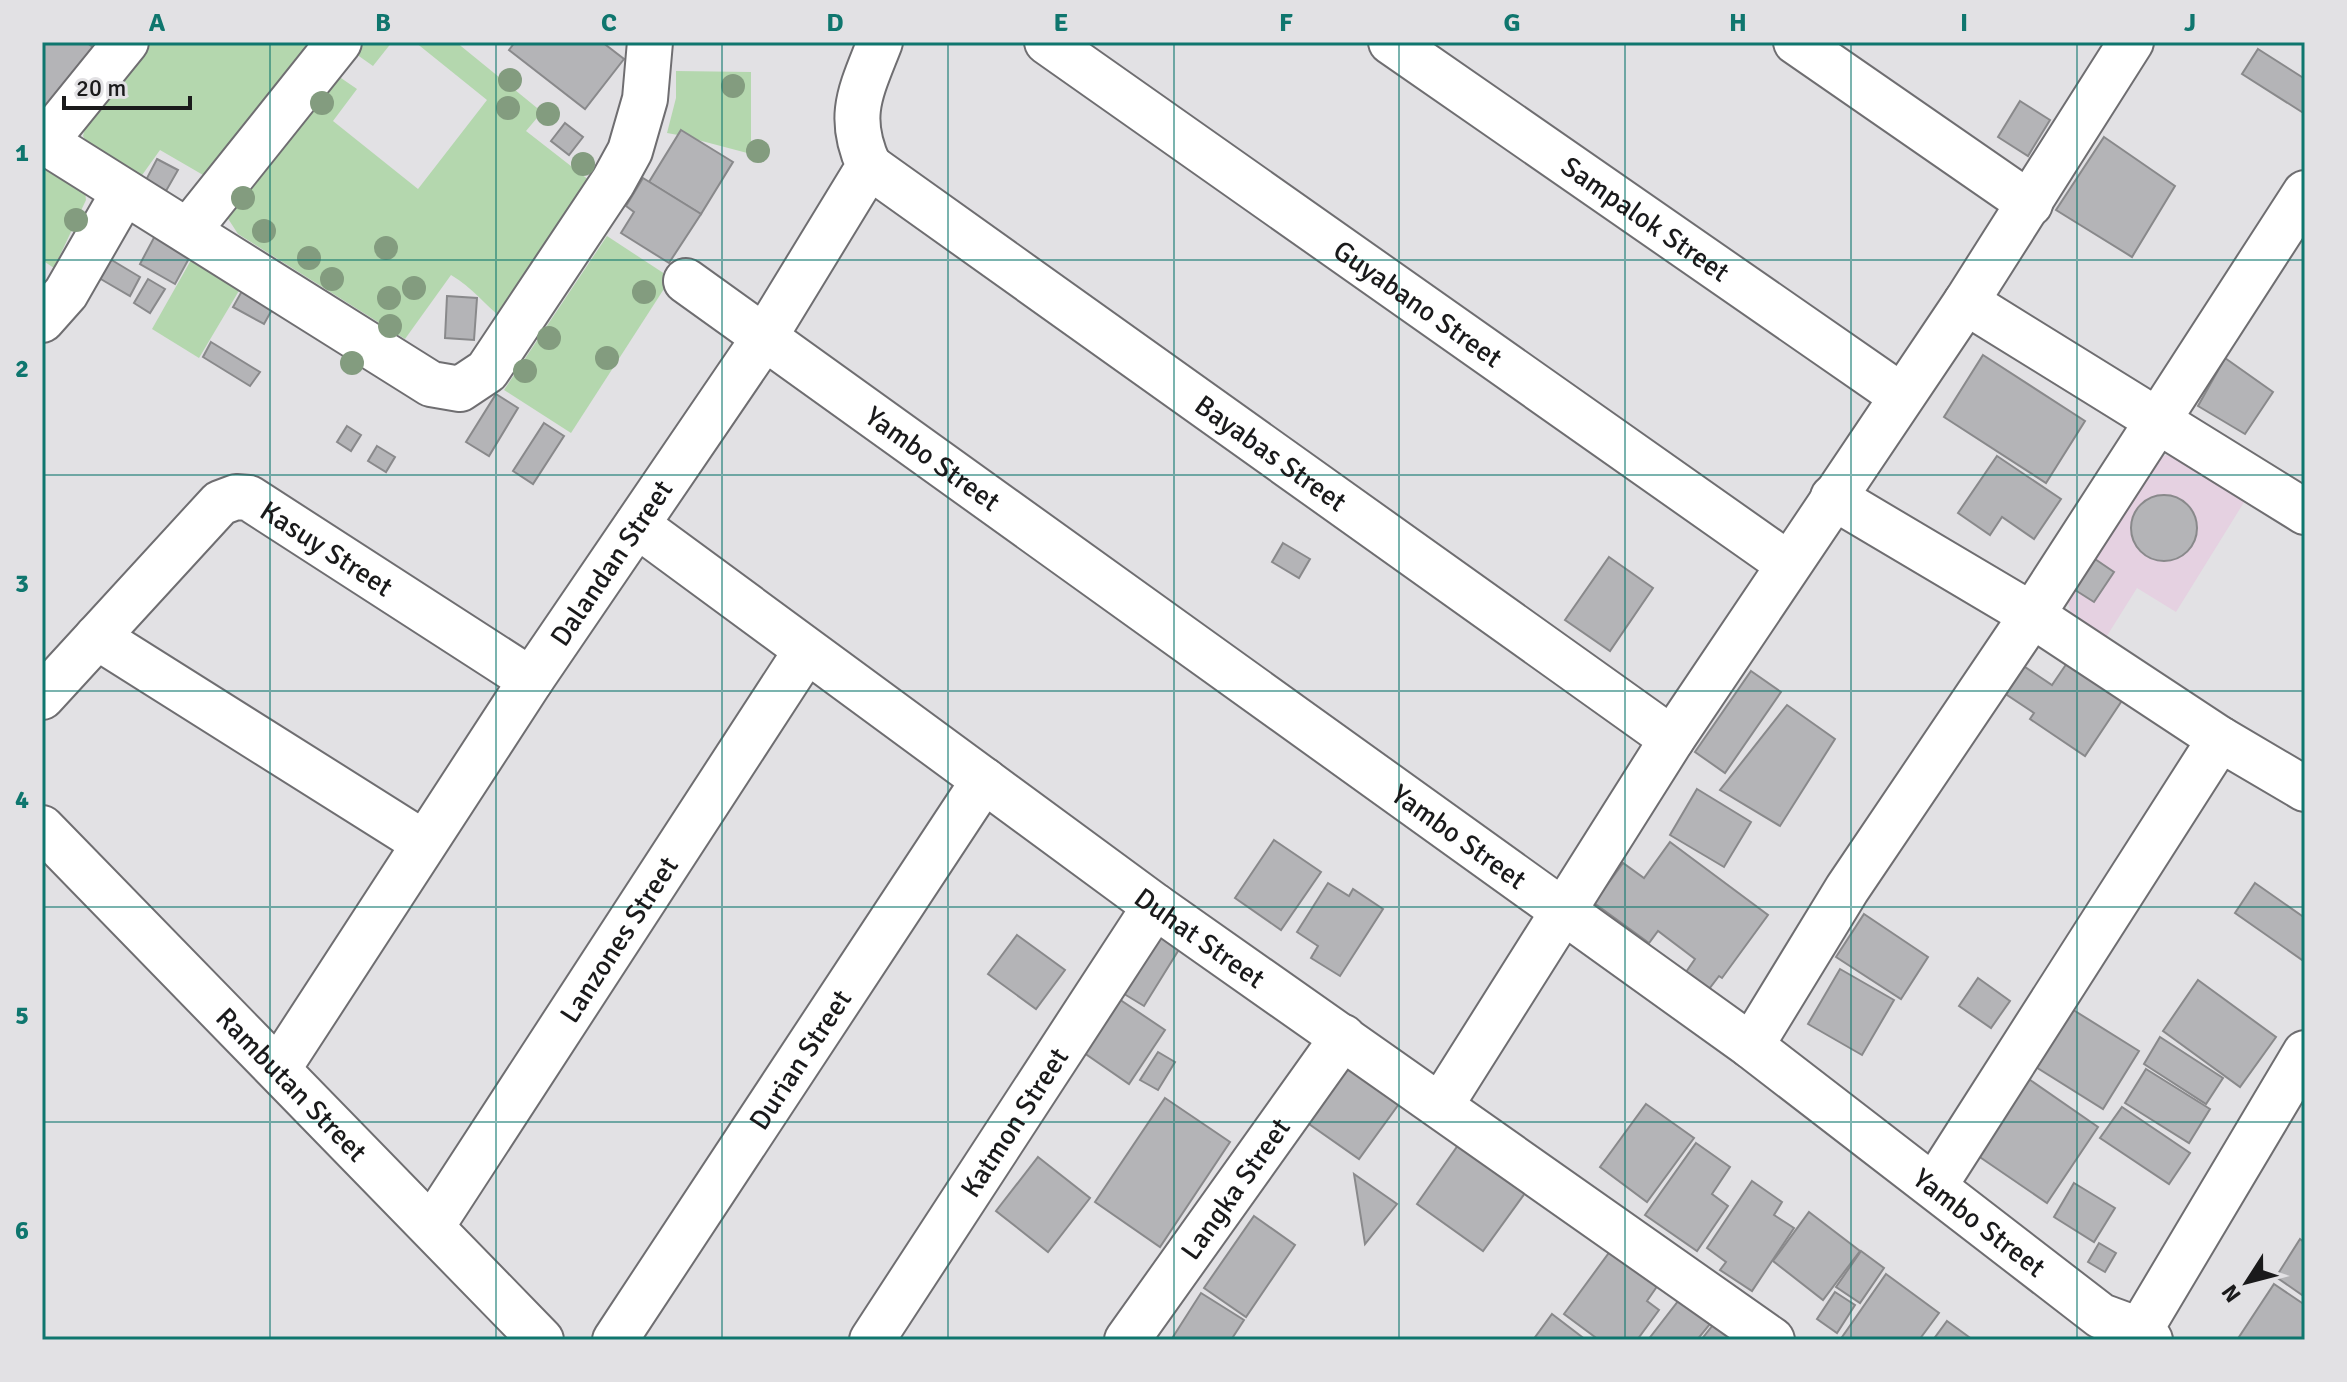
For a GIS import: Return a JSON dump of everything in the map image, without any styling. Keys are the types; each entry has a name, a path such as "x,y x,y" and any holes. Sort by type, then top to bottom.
{"street":[{"path":"126,42 44,141 431,384 460,389 487,371 613,182 638,127 650,42"},
{"path":"188,231 339,42"},
{"path":"869,166 857,140 855,117 880,42"},
{"name":"Guyabano Street","path":"1047,42 1788,564"},
{"name":"Sampalok Street","path":"1391,42 1900,395"},
{"path":"1796,42 2030,204"},
{"path":"1441,1105 1672,739 1900,395 1966,302 2131,42"},
{"name":"Dalandan Street","path":"278,1069 531,680 764,338 869,166"},
{"name":"Bayabas Street","path":"869,166 1672,739"},
{"path":"42,320 66,293 124,192"},
{"path":"1751,1046 1847,889 2032,615 2305,193"},
{"name":"Yambo Street","path":"686,281 1751,1046 2101,1316 2141,1337"},
{"path":"1966,302 2305,512"},
{"name":"Kasuy Street","path":"42,697 220,503 236,497 249,498 531,680"},
{"path":"1833,497 2032,615 2220,739 2305,789"},
{"name":"Duhat Street","path":"637,525 1155,906 1772,1340"},
{"path":"97,637 424,843"},
{"name":"Lanzones Street","path":"432,1226 806,651"},
{"path":"1935,1185 2220,739"},
{"name":"Durian Street","path":"615,1340 984,780"},
{"name":"Rambutan Street","path":"42,828 541,1340"},
{"name":"Katmon Street","path":"872,1340 1155,906"},
{"name":"Langka Street","path":"1127,1340 1343,1037"},
{"path":"2141,1337 2305,1053"}],"shaded area":[{"path":"2166,455 2176,457 2246,499 2176,612 2137,588 2105,639 2072,618 2067,598 2156,459"}],"green space":[{"path":"151,42 322,42 210,179 160,150 140,178 87,143 83,136 87,121"},
{"path":"365,42 392,42 373,66 356,54"},
{"path":"415,42 456,42 542,112 526,131 594,184 503,319 451,275 405,339 238,234 227,217 338,76 357,89 333,121 418,189 487,100"},
{"path":"676,71 751,72 751,154 698,140 681,130 678,135 667,133 676,98"},
{"path":"42,158 85,192 86,200 54,268 42,260"},
{"path":"607,236 671,278 571,433 504,390"},
{"path":"195,253 243,284 199,358 152,329"}],"building":[{"path":"42,42 86,42 98,51 48,115 42,110"},
{"path":"515,42 602,42 624,59 585,109 509,50"},
{"path":"2258,49 2305,79 2305,114 2242,74"},
{"path":"2020,101 2050,120 2028,156 1998,137"},
{"path":"565,123 583,137 569,155 551,141"},
{"path":"681,130 733,162 701,214 649,182"},
{"path":"2104,137 2175,186 2132,257 2056,210"},
{"path":"157,159 178,170 166,191 146,180"},
{"path":"643,178 701,214 669,263 621,233 634,212 626,206"},
{"path":"157,232 193,251 175,284 140,264"},
{"path":"110,259 140,277 130,296 99,278"},
{"path":"148,279 165,289 150,313 134,303"},
{"path":"242,291 273,308 264,324 233,307"},
{"path":"447,296 477,298 474,340 445,338"},
{"path":"211,342 260,372 250,386 203,357"},
{"path":"1983,355 2085,421 2046,483 1944,417"},
{"path":"2225,358 2273,392 2245,434 2198,406"},
{"path":"496,394 518,408 489,456 466,442"},
{"path":"544,423 564,436 533,484 513,471"},
{"path":"347,426 361,435 351,451 337,442"},
{"path":"377,446 395,457 386,472 368,461"},
{"path":"1997,456 2061,499 2034,539 2002,517 1990,535 1958,513"},
{"path":"2157,495 2171,495 2183,500 2192,509 2197,528 2195,541 2188,552 2171,561 2157,561 2145,556 2136,547 2131,535 2131,521 2136,509 2145,500"},
{"path":"1283,543 1310,559 1299,578 1272,562"},
{"path":"1609,557 1653,588 1610,651 1565,620"},
{"path":"2092,557 2114,572 2094,602 2072,588"},
{"path":"2019,663 2052,685 2067,663 2123,699 2085,756 2030,719 2034,713 2001,691"},
{"path":"1751,671 1781,692 1725,773 1695,752"},
{"path":"1787,705 1835,739 1780,826 1720,790"},
{"path":"1697,789 1751,822 1724,867 1670,835"},
{"path":"1274,840 1321,872 1281,930 1235,898"},
{"path":"1670,842 1768,915 1722,978 1719,976 1709,989 1686,972 1695,959 1658,931 1649,943 1594,903 1623,863 1644,878"},
{"path":"1328,883 1349,896 1353,889 1383,909 1340,976 1311,958 1318,946 1297,932"},
{"path":"2255,883 2305,918 2305,962 2235,913"},
{"path":"1864,914 1928,957 1901,999 1836,957"},
{"path":"1154,925 1183,943 1144,1006 1116,989"},
{"path":"1017,935 1065,970 1036,1009 988,974"},
{"path":"1840,969 1894,1000 1862,1055 1808,1024"},
{"path":"1978,978 2010,1001 1991,1028 1959,1006"},
{"path":"2198,980 2276,1037 2240,1087 2163,1031"},
{"path":"1113,995 1165,1030 1129,1084 1077,1048"},
{"path":"2067,1006 2139,1051 2103,1109 2031,1064"},
{"path":"2160,1037 2223,1078 2206,1104 2144,1064"},
{"path":"1158,1052 1175,1062 1158,1090 1140,1080"},
{"path":"1344,1054 1404,1097 1359,1159 1299,1117"},
{"path":"2146,1069 2210,1109 2189,1143 2125,1103"},
{"path":"2023,1075 2098,1127 2047,1203 1971,1151"},
{"path":"1165,1098 1230,1142 1160,1247 1095,1202"},
{"path":"1646,1104 1694,1138 1647,1202 1600,1167"},
{"path":"2122,1107 2190,1153 2169,1184 2100,1138"},
{"path":"1461,1141 1528,1189 1483,1251 1417,1204"},
{"path":"1696,1143 1730,1167 1712,1194 1728,1206 1697,1251 1645,1215"},
{"path":"1038,1157 1090,1198 1048,1252 996,1211"},
{"path":"1354,1174 1397,1204 1365,1244"},
{"path":"1752,1181 1782,1202 1774,1215 1794,1228 1752,1291 1720,1270 1726,1262 1707,1248"},
{"path":"2074,1183 2115,1208 2094,1242 2054,1217"},
{"path":"1809,1212 1860,1251 1823,1300 1773,1261"},
{"path":"1254,1216 1295,1245 1246,1317 1204,1288"},
{"path":"2300,1239 2305,1243 2305,1297 2276,1277"},
{"path":"2099,1243 2116,1253 2105,1272 2088,1262"},
{"path":"1611,1250 1658,1285 1647,1301 1659,1310 1637,1340 1599,1340 1564,1314"},
{"path":"1861,1251 1884,1268 1860,1303 1836,1287"},
{"path":"1886,1274 1939,1313 1919,1340 1840,1340"},
{"path":"2274,1284 2305,1305 2305,1340 2237,1340"},
{"path":"1835,1292 1855,1305 1837,1333 1817,1319"},
{"path":"1201,1293 1244,1320 1231,1340 1171,1340"},
{"path":"1679,1300 1710,1324 1697,1340 1648,1340"},
{"path":"1552,1314 1586,1340 1533,1340"},
{"path":"1947,1321 1973,1340 1933,1340"},
{"path":"1713,1325 1733,1340 1701,1340"}]}
